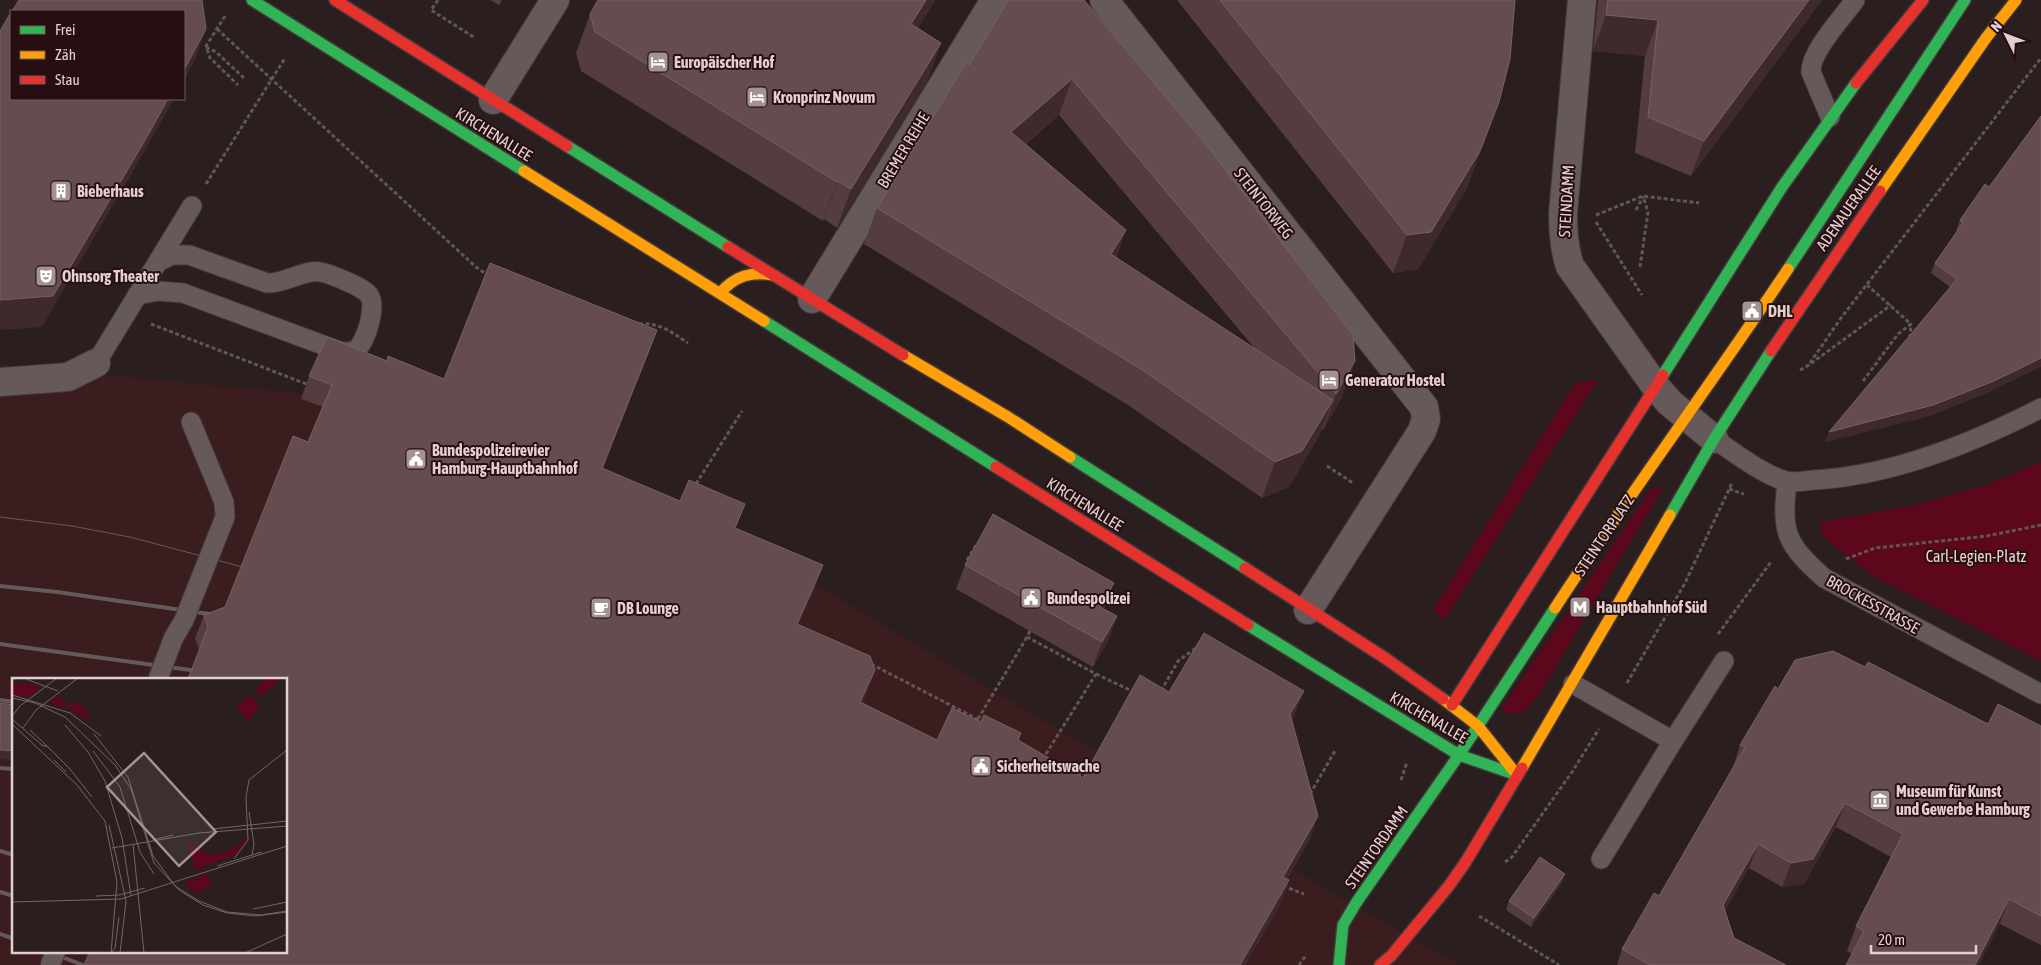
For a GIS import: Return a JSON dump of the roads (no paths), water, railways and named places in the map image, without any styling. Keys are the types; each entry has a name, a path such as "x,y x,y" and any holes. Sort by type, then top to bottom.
{"street":[{"name":"KIRCHENALLEE","path":"252,0 1021,484 1459,755 1517,775"},
{"name":"KIRCHENALLEE","path":"335,0 773,275 1008,417 1385,658 1452,705 1478,726 1517,775"},
{"path":"493,100 555,0"},
{"name":"BREMER REIHE","path":"812,299 995,0"},
{"name":"STEINTORWEG","path":"1104,0 1424,407 1426,419 1422,431 1308,610"},
{"name":"STEINDAMM","path":"1582,0 1563,214 1563,240 1566,254 1570,266 1656,387 1670,403 1714,439"},
{"path":"1656,387 1715,291 1830,117 1902,23 1923,0"},
{"name":"ADENAUERALLEE","path":"1686,417 1753,321 1965,0"},
{"name":"ADENAUERALLEE","path":"1714,439 1832,259 1986,38 2016,0"},
{"name":"KIRCHENALLEE","path":"720,294 737,277 761,272 773,275"},
{"path":"0,382 68,377 96,363"},
{"name":"STEINTORPLATZ","path":"1452,705 1524,596 1656,387"},
{"name":"STEINTORPLATZ","path":"1459,755 1612,522 1686,417"},
{"path":"1380,965 1391,956 1448,887 1465,862 1573,684 1714,439"},
{"name":"STEINTORDAMM","path":"1339,965 1343,925 1356,903 1459,755"}],"lane":[{"path":"1830,117 1811,72 1811,66 1819,50 1856,0"},
{"path":"96,363 192,206"},
{"path":"132,303 158,291 183,293 342,352 350,352 358,348 372,315 373,306 368,293 319,272 275,283 267,283 189,255 172,255 158,262"},
{"path":"1714,439 1744,460 1787,482 1841,479 1884,469 1943,451 2041,408"},
{"path":"158,678 173,639 184,620 225,517 224,502 191,422"},
{"name":"BROCKESSTRASSE","path":"1787,482 1785,522 1789,540 1806,562 1824,578 2041,694"},
{"path":"1601,859 1724,661"},
{"path":"1573,684 1673,741"},
{"path":"50,965 56,952"}],"tram line":[{"path":"0,517 72,526 130,537 254,570"}],"railway":[{"path":"0,586 57,592 223,616"},
{"path":"0,644 212,673 225,678"},
{"path":"0,700 12,702"},
{"path":"0,768 12,769"},
{"path":"0,851 12,854"},
{"path":"0,892 12,895"},
{"path":"0,934 12,938"},
{"path":"49,952 83,965"}],"place":[{"name":"Europäischer Hof","path":"658,62"},
{"name":"Kronprinz Novum","path":"757,97"},
{"name":"Bieberhaus","path":"61,191"},
{"name":"Ohnsorg Theater","path":"46,276"},
{"name":"DHL","path":"1752,311"},
{"name":"Generator Hostel","path":"1329,380"},
{"name":"Bundespolizeirevier Hamburg-Hauptbahnhof","path":"416,459"},
{"name":"Bundespolizei","path":"1031,598"},
{"name":"Hauptbahnhof Süd","path":"1580,607"},
{"name":"DB Lounge","path":"601,608"},
{"name":"Sicherheitswache","path":"981,766"},
{"name":"Museum für Kunst und Gewerbe Hamburg","path":"1880,800"}],"park label":[{"name":"Carl-Legien-Platz","path":"1976,556"}]}
